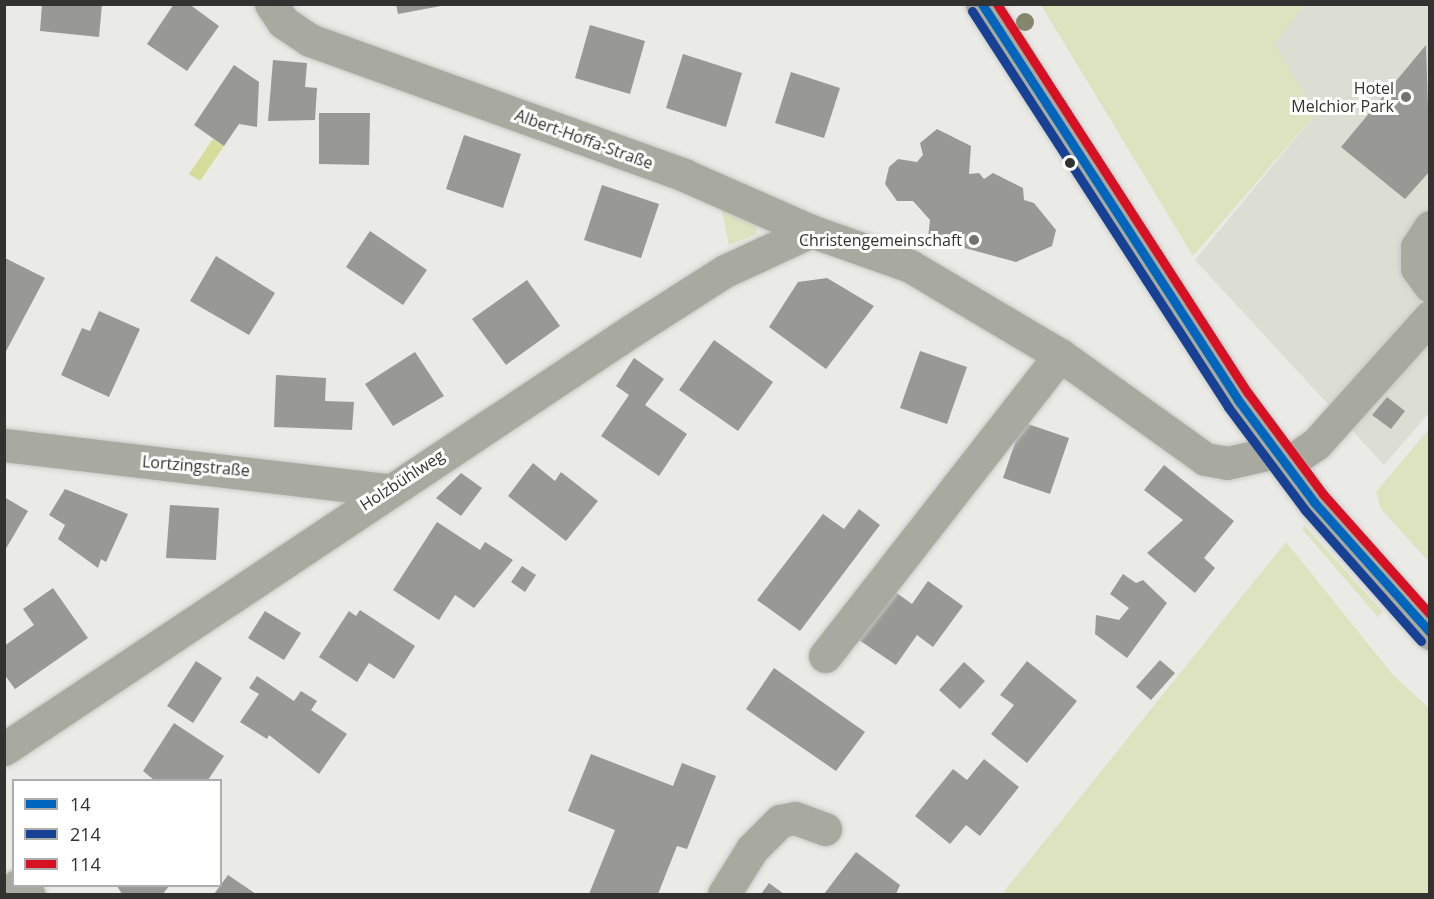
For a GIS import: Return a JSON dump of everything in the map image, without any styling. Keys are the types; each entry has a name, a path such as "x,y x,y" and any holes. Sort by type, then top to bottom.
{"street":[{"name":"Albert-Hoffa-Straße","path":"271,4 283,22 310,40 695,179 811,231 910,266 1060,355 1205,459 1227,463 1281,458"},
{"path":"982,4 1238,400 1281,458 1430,633"},
{"path":"1430,227 1417,247 1417,268 1430,286"},
{"name":"Holzbühlweg","path":"4,749 387,490 725,271 811,231"},
{"path":"1281,458 1316,444 1430,317"},
{"path":"825,656 1060,355"},
{"name":"Lortzingstraße","path":"4,445 387,490"},
{"path":"724,894 752,849 780,821 795,818 825,829"}],"shaded area":[{"path":"1041,5 1304,5 1274,44 1316,113 1193,256"},
{"path":"1304,5 1429,5 1429,413 1384,465 1195,260 1316,113 1273,44"},
{"path":"213,139 224,146 200,181 189,174"},
{"path":"721,207 755,220 757,234 729,245"},
{"path":"1429,429 1429,562 1381,509 1376,492"},
{"path":"1304,525 1383,612 1378,617 1302,529"},
{"path":"1286,542 1393,675 1429,708 1429,894 1002,894"}],"building":[{"path":"42,4 102,4 99,37 40,31"},
{"path":"174,4 189,4 219,26 187,71 147,44"},
{"path":"396,4 441,4 441,6 398,14"},
{"path":"590,25 645,41 630,94 575,78"},
{"name":"Hotel Melchior Park","path":"1426,45 1430,171 1405,199 1341,147"},
{"path":"683,54 742,73 726,127 666,108"},
{"path":"273,60 307,63 305,87 317,88 315,120 268,121"},
{"path":"234,65 259,82 257,127 239,124 224,146 194,125"},
{"path":"791,72 840,88 824,138 775,123"},
{"path":"319,113 370,113 369,165 319,164"},
{"path":"937,129 971,146 969,174 979,173 984,179 993,173 1023,188 1024,200 1034,203 1056,230 1052,246 1016,262 928,238 930,220 913,201 897,201 885,184 889,167 898,159 917,162 923,155 920,143"},
{"path":"464,135 521,154 503,208 446,189"},
{"path":"602,185 659,204 641,258 584,240"},
{"path":"370,231 427,270 403,305 346,267"},
{"path":"216,256 275,293 249,335 190,301"},
{"path":"4,259 45,278 4,355"},
{"path":"827,278 874,306 826,369 769,327 798,282"},
{"path":"527,280 560,326 506,365 472,319"},
{"path":"99,311 140,329 109,397 61,375 82,328 90,331"},
{"path":"714,340 773,382 738,431 679,390"},
{"path":"920,351 967,367 947,424 900,408"},
{"path":"415,352 444,396 393,426 365,384"},
{"path":"634,358 664,379 645,405 687,434 659,476 601,436 629,395 616,386"},
{"path":"276,375 326,378 325,401 354,402 352,430 274,427"},
{"path":"1387,397 1405,411 1391,429 1372,415"},
{"path":"1022,422 1069,438 1050,494 1003,478"},
{"path":"533,463 555,481 561,472 598,501 566,541 508,496"},
{"path":"1164,465 1234,521 1204,558 1215,568 1195,593 1147,553 1183,520 1144,490"},
{"path":"461,473 482,488 461,516 436,498"},
{"path":"65,489 128,514 106,562 101,559 98,568 58,539 65,525 49,515"},
{"path":"4,497 28,511 4,552"},
{"path":"170,505 219,508 216,560 166,558"},
{"path":"859,509 880,525 800,631 757,600 823,514 844,529"},
{"path":"437,522 480,550 485,542 513,560 474,608 455,595 439,620 393,590"},
{"path":"522,566 536,575 525,592 511,582"},
{"path":"1123,574 1136,583 1143,580 1167,603 1127,658 1095,634 1096,615 1119,620 1129,608 1110,594"},
{"path":"928,581 963,606 933,647 917,635 896,665 859,640 894,591 912,604"},
{"path":"53,588 88,638 15,689 4,674 4,646 34,625 23,609"},
{"path":"360,610 415,646 394,679 369,663 357,682 319,657 349,611 356,616"},
{"path":"265,611 301,633 284,660 248,638"},
{"path":"1160,660 1175,673 1151,700 1136,687"},
{"path":"196,661 222,678 193,723 167,706"},
{"path":"1027,661 1077,701 1027,763 991,734 1014,705 1000,695"},
{"path":"964,662 985,681 960,709 939,690"},
{"path":"774,668 865,732 836,771 746,709"},
{"path":"257,676 294,701 301,691 317,701 311,710 347,734 319,774 269,735 267,739 240,722 259,694 249,688"},
{"path":"174,723 224,756 209,779 153,779 143,771"},
{"path":"591,754 673,786 682,763 716,776 687,849 677,846 658,894 589,894 615,830 568,811"},
{"path":"984,759 1019,787 980,836 966,825 950,844 915,816 953,769 967,780"},
{"path":"856,852 900,885 896,894 824,894"},
{"path":"228,875 256,894 214,894 219,887 222,887"},
{"path":"769,883 784,894 761,894"},
{"path":"118,887 168,887 163,894 122,894"}],"transit line":[{"name":"14","path":"982,4 1238,400 1314,502 1430,632"},
{"name":"114","path":"997,4 1248,393 1323,494 1430,614"},
{"name":"214","path":"972,11 1228,407 1305,510 1421,641"}],"place":[{"name":"Hotel Melchior Park","path":"1406,97"},
{"name":"Christengemeinschaft","path":"974,240"}]}
